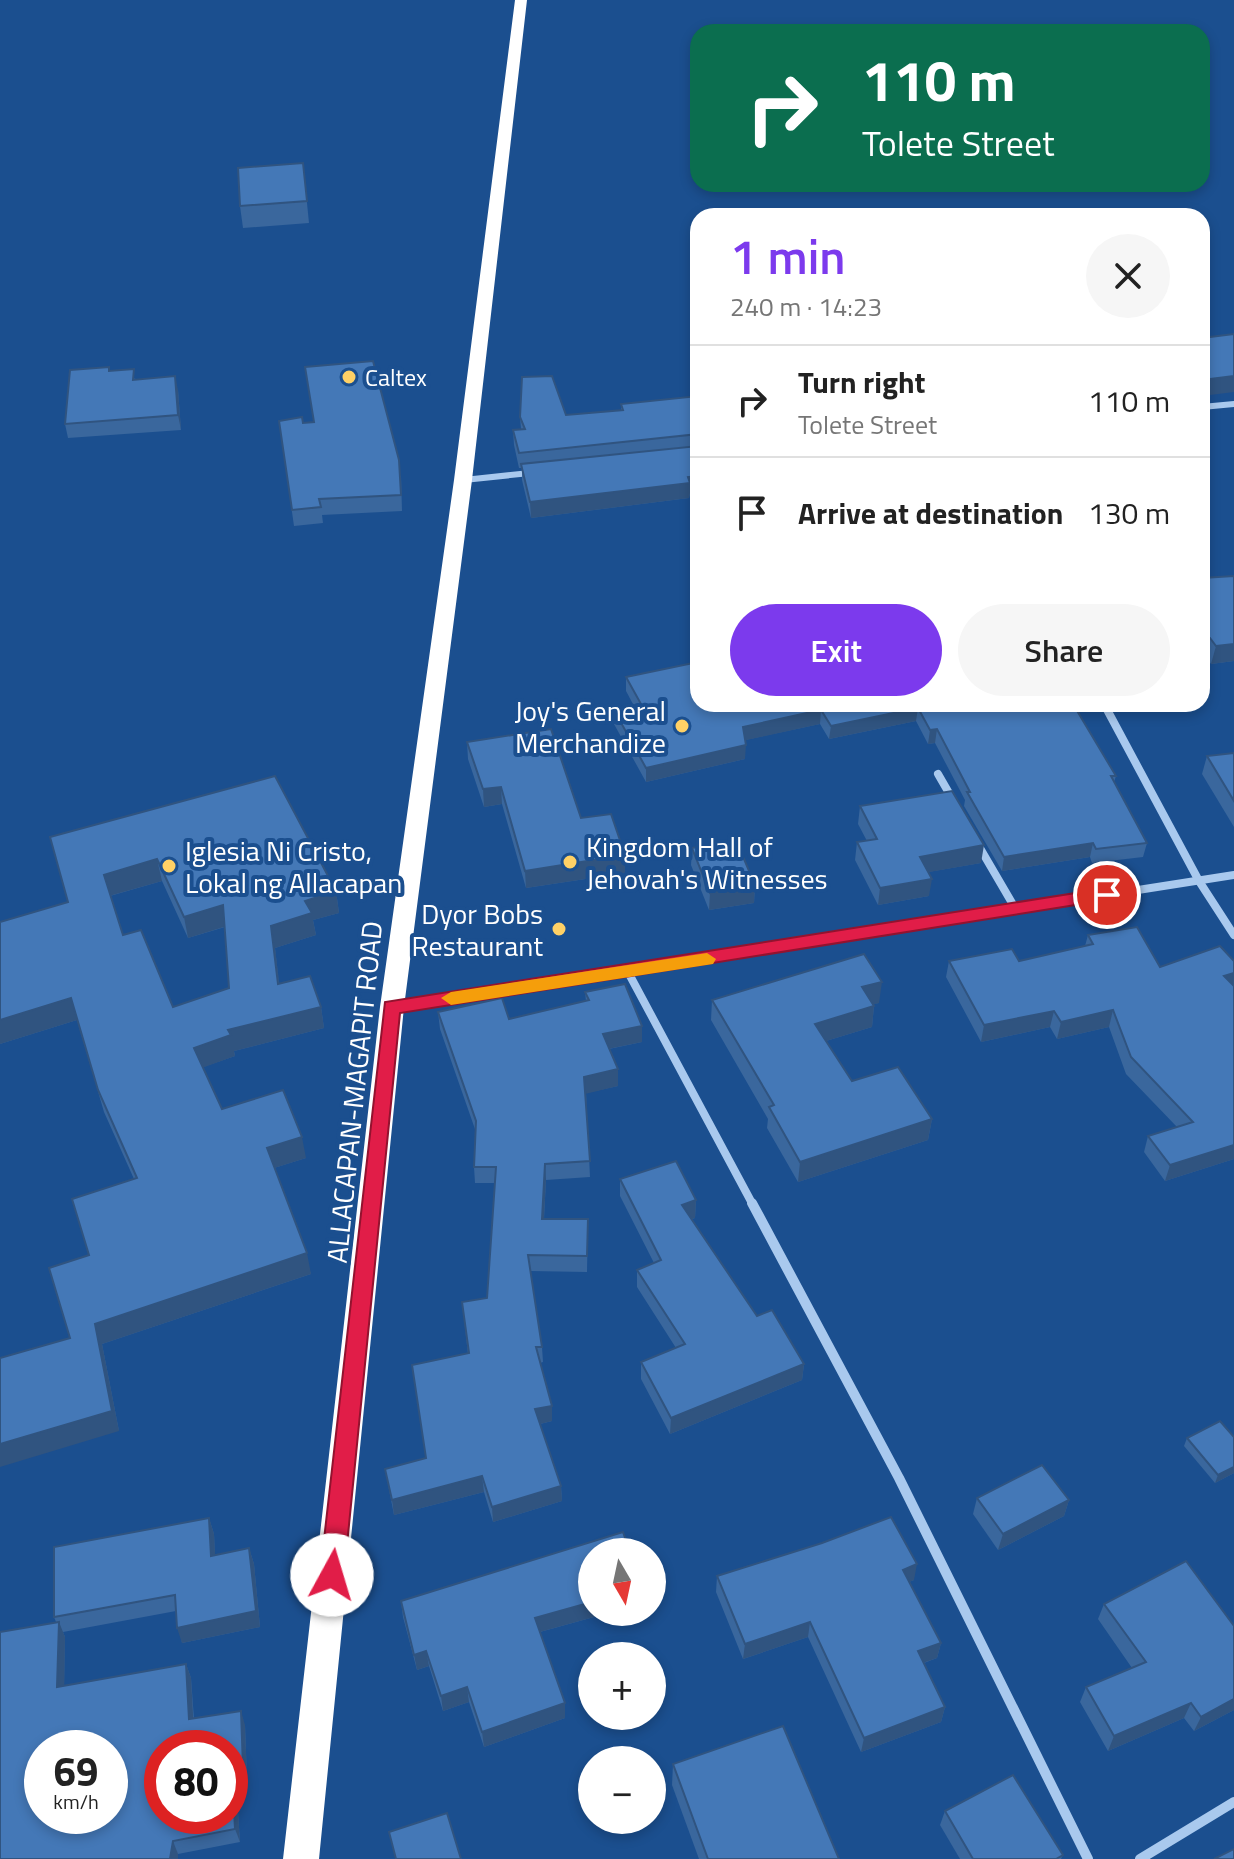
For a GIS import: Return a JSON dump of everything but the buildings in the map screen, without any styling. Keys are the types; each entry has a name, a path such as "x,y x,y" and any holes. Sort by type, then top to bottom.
{"highway":[{"name":"ALLACAPAN-MAGAPIT ROAD","path":"301,1859 392,1007 463,480 521,0"}],"street":[{"path":"1210,406 1234,404"},
{"path":"463,480 538,472"},
{"path":"1108,712 1199,881 1234,935"},
{"path":"938,774 961,814"},
{"path":"968,828 1015,908"},
{"path":"392,1007 1234,875"},
{"path":"628,972 899,1478 1088,1859"},
{"path":"1140,1859 1234,1802"}],"slow traffic":[{"path":"451,998 707,959"}],"place":[{"name":"Caltex","path":"349,377"},
{"name":"Joy's General Merchandize","path":"682,726"},
{"name":"Kingdom Hall of Jehovah's Witnesses","path":"570,862"},
{"name":"Iglesia Ni Cristo, Lokal ng Allacapan","path":"169,866"},
{"name":"Dyor Bobs Restaurant","path":"559,929"}],"route":[{"path":"332,1575 392,1007 1107,895"}]}
